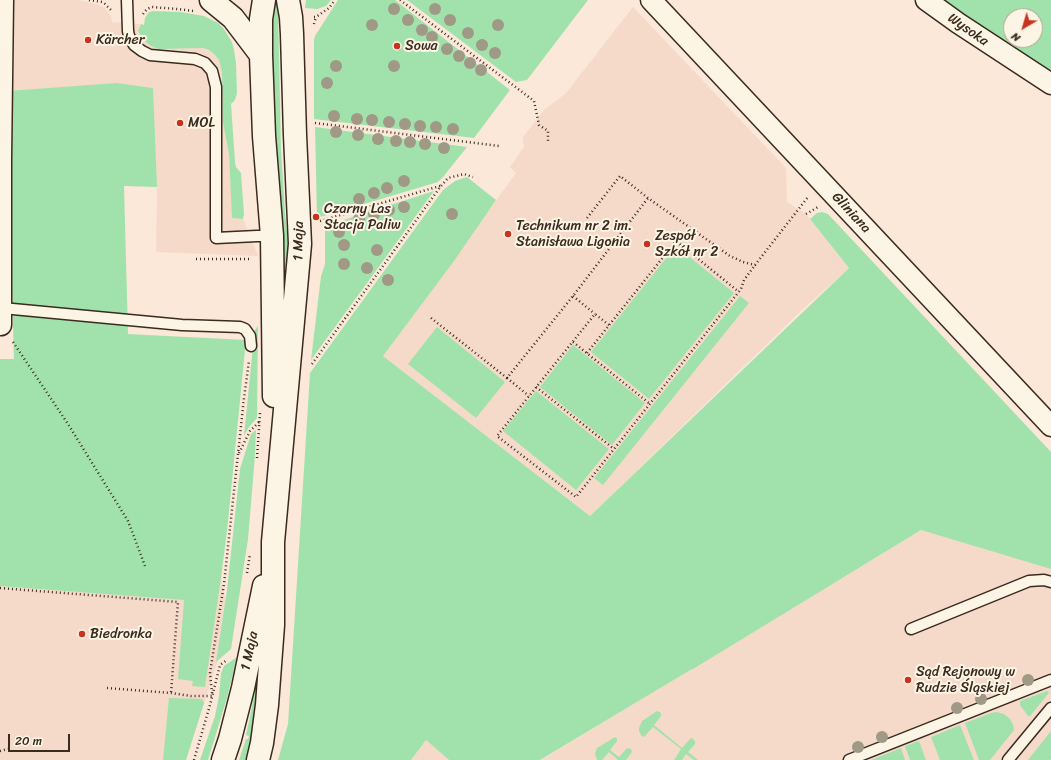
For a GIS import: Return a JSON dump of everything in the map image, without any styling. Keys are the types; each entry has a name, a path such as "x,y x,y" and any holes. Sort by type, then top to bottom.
{"street":[{"path":"1,320 3,0"},
{"name":"1 Maja","path":"264,0 261,19 261,55 264,136 272,236 274,403 278,481"},
{"name":"1 Maja","path":"258,760 262,743 267,704 273,625 273,542 300,239 295,135 292,16 288,0"},
{"name":"Gliniana","path":"651,0 1051,426"},
{"name":"Wysoka","path":"926,0 958,24 1051,84"},
{"path":"204,6 233,18 261,55"},
{"name":"1 Maja","path":"223,760 243,688 273,542"}],"lane":[{"path":"127,0 128,31 134,44 150,55 194,59 205,63 212,71 216,87 216,238 272,236"},
{"path":"1,320 240,327 245,329 250,336 251,346"},
{"path":"911,629 1029,581 1044,580 1051,582"},
{"path":"849,760 1051,680"},
{"path":"1008,760 1051,708"}],"path":[{"path":"89,0 102,2 112,11 115,22 127,24 140,24 144,12 152,7 182,10 204,6"},
{"path":"400,0 534,102 539,125 548,131 548,142"},
{"path":"312,30 316,17"},
{"path":"310,122 499,146"},
{"path":"310,366 441,186 448,178 453,176 464,174 473,177"},
{"path":"587,218 620,176 648,198 730,256 743,262 755,265"},
{"path":"595,314 496,436 576,497 739,292 744,280 755,265 805,201 822,182"},
{"path":"314,223 441,186"},
{"path":"507,378 573,296 648,198"},
{"path":"587,353 676,241 739,292"},
{"path":"196,259 255,259"},
{"path":"573,296 609,325"},
{"path":"431,318 529,396"},
{"path":"1,320 128,521 145,566"},
{"path":"572,341 650,404"},
{"path":"212,696 210,673 224,584 251,346"},
{"path":"536,387 614,450"},
{"path":"238,454 250,432 274,403"},
{"path":"257,459 259,421"},
{"path":"247,575 250,552"},
{"path":"0,588 178,602 171,693"},
{"path":"194,760 220,665 229,658"},
{"path":"107,688 191,696 212,696"},
{"path":"0,751 8,750"}],"shaded area":[{"path":"9,0 77,0 97,4 105,8 111,16 112,22 141,24 138,31 143,40 203,48 209,50 215,55 219,60 222,73 223,123 229,154 233,218 243,219 258,256 156,252 157,187 8,91"},
{"name":"Zespół Szkół nr 2","path":"633,7 786,168 787,202 806,214 849,268 802,310 590,516 383,356 516,173 510,167 524,147 523,137 544,110 566,93"},
{"path":"921,530 1051,568 1051,751 1043,760 541,760"},
{"path":"0,560 221,578 228,611 217,663 186,760 0,760"},
{"path":"426,740 449,760 411,760"}],"green space":[{"path":"271,0 276,0 278,10 281,149 289,250 287,283 284,284 277,181"},
{"path":"306,0 331,0 326,6 317,9 305,8"},
{"path":"338,0 395,0 510,90 474,138 314,119 314,40 315,36"},
{"path":"407,0 588,0 527,80 516,82"},
{"path":"942,0 1051,0 1051,73 1014,48 1043,48 1043,8 1003,8 1003,41"},
{"path":"149,12 180,12 204,16 218,23 224,29 232,42 236,63 237,93 235,100 231,104 235,162 236,167 241,173 244,214 243,219 232,218 229,154 223,123 222,73 219,60 209,50 203,48 158,49 151,46 143,40 138,31 141,24 144,25 145,18"},
{"path":"116,83 153,88 157,187 124,186 128,334 246,340 227,531 205,687 192,686 193,681 178,679 184,600 0,586 0,359 14,359 8,148 8,91"},
{"path":"315,127 467,147 438,182 317,218"},
{"path":"467,177 496,200 454,261 383,356 590,516 849,268 810,219 817,213 822,212 828,214 1051,452 1051,569 921,530 540,760 449,760 426,740 411,760 278,760 288,724 310,373 443,190 455,181"},
{"path":"434,191 311,360 321,276 325,264 325,226"},
{"path":"676,246 734,293 649,399 591,352"},
{"path":"740,296 749,303 603,485 594,478"},
{"path":"258,326 257,418 249,427 244,436 253,333"},
{"path":"437,327 505,382 476,418 408,364"},
{"path":"573,345 645,403 612,445 540,387"},
{"path":"536,391 609,449 576,490 503,431"},
{"path":"256,430 248,539 231,649 216,662 227,590 240,469 251,434"},
{"path":"237,657 227,698 208,760 200,760 215,716 221,673 224,666"},
{"path":"256,664 260,664 259,684 257,684 256,687 259,687 249,760 239,760 246,739 248,739 249,736 246,735 252,707"},
{"path":"1047,691 1049,692 1048,694 1030,716 1028,716 1020,705 1020,701"},
{"path":"169,698 202,699 204,703 186,760 163,760"},
{"path":"657,711 661,713 661,716 654,725 682,748 692,738 695,744 688,752 698,760 694,760 686,754 682,760 674,760 681,749 653,727 645,736 643,737 641,735 639,728 642,721"},
{"path":"997,712 1004,714 1009,718 1013,724 1014,730 990,760 979,760 965,723"},
{"path":"960,725 974,760 940,760 931,737"},
{"path":"1051,731 1051,759 1028,760"},
{"path":"615,737 617,738 617,741 610,750 619,757 627,748 631,749 632,752 626,760 617,760 609,752 602,760 597,760 595,754 597,748"},
{"path":"919,741 926,760 910,760 905,746"},
{"path":"901,748 905,760 871,760"}],"place":[{"name":"Kärcher","path":"88,40"},
{"name":"Sowa","path":"397,46"},
{"name":"MOL","path":"180,123"},
{"name":"Czarny Las Stacja Paliw","path":"316,217"},
{"name":"Technikum nr 2 im. Stanisława Ligonia","path":"508,234"},
{"name":"Zespół Szkół nr 2","path":"647,244"},
{"name":"Biedronka","path":"82,634"},
{"name":"Sąd Rejonowy w Rudzie Śląskiej","path":"908,680"}]}
